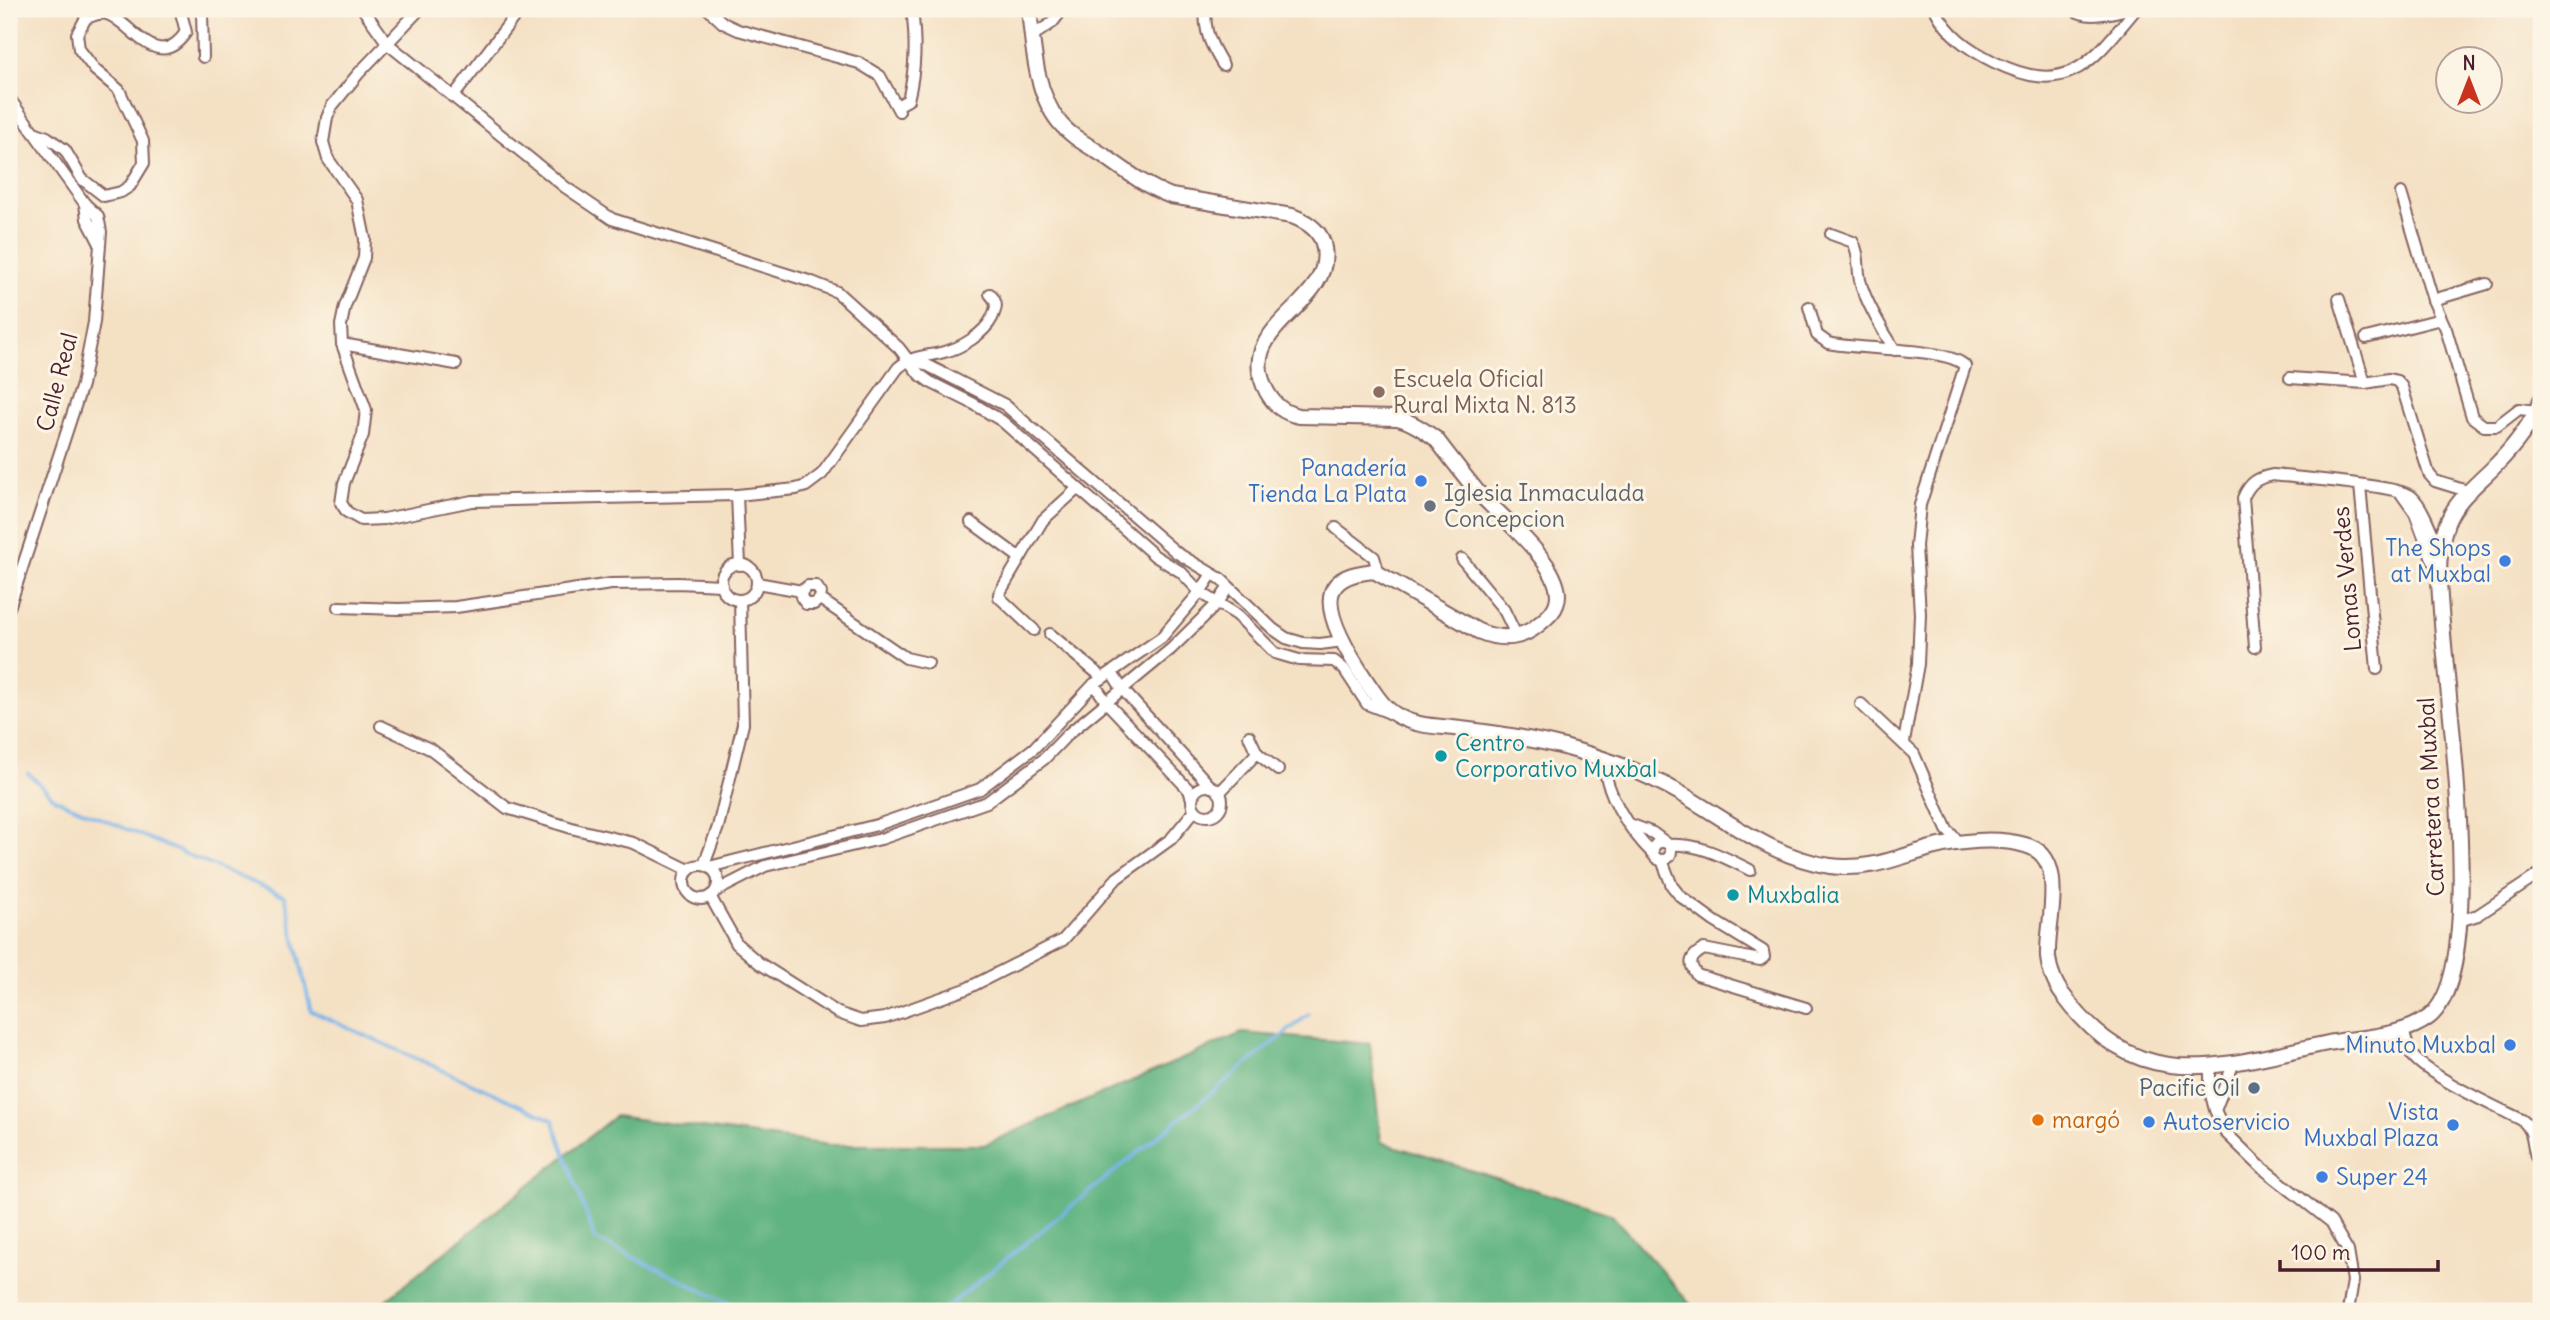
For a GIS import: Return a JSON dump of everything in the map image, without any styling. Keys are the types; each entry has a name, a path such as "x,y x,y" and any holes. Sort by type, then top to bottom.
{"main road":[{"path":"1034,10 1032,36 1044,94 1060,123 1073,134 1155,189 1171,196 1292,216 1311,224 1318,234 1324,244 1326,263 1323,273 1275,330 1262,351 1260,376 1265,388 1285,413 1299,416 1406,420 1436,439 1478,491 1520,534 1548,568 1558,592 1557,604 1551,614 1532,630 1517,637 1491,637 1374,572 1360,573 1340,580 1329,597 1343,641 1378,699 1392,714"},
{"name":"Carretera a Muxbal","path":"1392,714 1416,723 1542,741 1630,768 1677,791 1761,842 1819,864 1852,867 1875,865 1937,846 1960,843 2002,841 2036,849 2044,855 2049,864 2052,881 2049,965 2064,998 2112,1044 2140,1059 2170,1065 2233,1065 2403,1029 2430,1016 2444,997 2459,921 2456,765 2439,577 2447,523 2467,491 2516,443 2539,406"}],"street":[{"path":"34,132 47,137 65,150 82,178 104,196 121,192 130,186 144,163 143,141 119,90 95,70 79,49 77,34 86,18 99,13 110,15 148,44 162,48 178,43 186,32 180,9"},
{"path":"202,9 203,57"},
{"path":"363,9 388,44 565,187 612,219 837,292 899,348 919,374 1002,421 1155,556 1181,572 1200,592 1237,615 1275,653 1299,660 1334,661 1344,669 1367,704 1392,714"},
{"path":"420,9 342,93 327,118 324,142 328,159 358,200 365,239 364,258 343,316 341,344 366,410 363,435 344,483 341,503 355,518 384,519 472,501 737,495 796,489 815,480 829,466 907,359 946,352 981,332 990,323 997,307 990,293"},
{"path":"453,97 520,9"},
{"path":"708,9 723,23 738,30 859,63 880,76 898,108 908,100 915,75 916,50 912,9"},
{"path":"1032,36 1052,23 1063,9"},
{"path":"1206,9 1206,28 1210,44 1223,65"},
{"path":"1935,9 1956,39 1980,55 2022,74 2048,77 2061,76 2088,62 2103,50 2136,9"},
{"path":"2073,9 2093,15 2127,9"},
{"name":"Calle Real","path":"9,98 85,204 98,216 101,232 94,322 82,384 9,608"},
{"path":"2401,193 2468,410 2477,423 2497,426 2519,410 2539,406"},
{"path":"1831,234 1853,242 1859,261 1860,280 1885,335 1895,350"},
{"path":"2433,300 2487,284"},
{"path":"2339,299 2365,383"},
{"path":"1809,307 1821,340 1836,345 1955,359 1965,366 1920,505 1916,546 1920,614 1918,664 1904,742"},
{"path":"2366,338 2441,319"},
{"path":"341,344 456,364"},
{"path":"907,359 925,364 1005,405 1177,553 1221,579 1286,638 1320,644 1343,641"},
{"path":"2290,378 2365,383 2391,379 2399,383 2429,474 2435,481 2467,491"},
{"name":"Lomas Verdes","path":"2255,647 2243,498 2249,484 2273,475 2401,492"},
{"name":"Lomas Verdes","path":"2360,485 2376,669"},
{"path":"1034,630 999,594 1043,520 1077,489"},
{"path":"2401,492 2411,496 2419,506 2441,554"},
{"path":"2401,492 2415,513 2439,577"},
{"path":"737,495 740,565"},
{"path":"971,522 1016,555 1023,555"},
{"path":"1336,528 1374,557 1379,575"},
{"path":"1462,559 1504,610 1517,637"},
{"path":"740,565 750,568 757,583 750,597 740,600 730,597 722,585 726,571 740,565"},
{"path":"381,726 432,750 507,808 575,829 634,843 689,870 877,825 980,789 1034,748 1103,679 1161,638 1212,574"},
{"path":"757,583 802,591 813,585 820,590 820,598 906,658 928,663"},
{"path":"339,607 456,607 611,584 722,585"},
{"path":"689,870 684,880 689,894 698,898 713,894 765,866 881,839 988,802 1044,759 1068,734 1171,649 1217,604 1228,588"},
{"path":"706,866 743,724 740,600"},
{"path":"1050,634 1103,679 1122,690 1215,790 1222,803 1218,812 1203,816 1195,810 1189,790 1107,703 1103,679"},
{"path":"1861,704 1904,742 1919,762 1947,830 1960,843"},
{"path":"1249,736 1257,752 1278,771"},
{"path":"1192,799 1197,790 1215,790 1257,752"},
{"path":"1602,759 1605,778 1626,823 1636,838 1657,857 1672,886 1714,921 1763,951 1764,957 1760,960 1704,949 1695,954 1690,962 1691,969 1697,975 1806,1008"},
{"path":"706,866 717,875 713,894 737,944 759,963 838,1013 849,1018 873,1021 966,989 1063,940 1116,878 1171,839 1195,810"},
{"path":"1626,823 1653,832 1667,843 1706,849 1751,870"},
{"path":"1657,857 1670,855 1667,843"},
{"path":"2459,921 2478,915 2541,873"},
{"path":"2403,1029 2413,1056 2423,1064 2456,1086 2522,1120 2530,1127 2536,1157 2541,1164"},
{"path":"2215,1110 2233,1065"},
{"path":"2210,1067 2210,1091 2225,1132 2261,1167 2317,1209 2330,1222 2348,1251 2353,1281 2348,1311"}],"green space":[{"path":"1242,1033 1370,1044 1381,1142 1611,1214 1697,1311 372,1311 615,1116 830,1145 984,1145"}],"waterway":[{"path":"28,773 55,799 285,896 311,1011 553,1120 595,1239 745,1311"},
{"path":"942,1311 1309,1014"}],"place":[{"name":"Escuela Oficial Rural Mixta N. 813","path":"1379,392"},
{"name":"Panadería Tienda La Plata","path":"1421,481"},
{"name":"Iglesia Inmaculada Concepcion","path":"1430,506"},
{"name":"The Shops at Muxbal","path":"2505,561"},
{"name":"Centro Corporativo Muxbal","path":"1441,756"},
{"name":"Muxbalia","path":"1733,895"},
{"name":"Minuto Muxbal","path":"2510,1045"},
{"name":"Pacific Oil","path":"2254,1088"},
{"name":"margó","path":"2038,1120"},
{"name":"Autoservicio","path":"2149,1122"},
{"name":"Vista Muxbal Plaza","path":"2453,1125"},
{"name":"Super 24","path":"2322,1177"}]}
